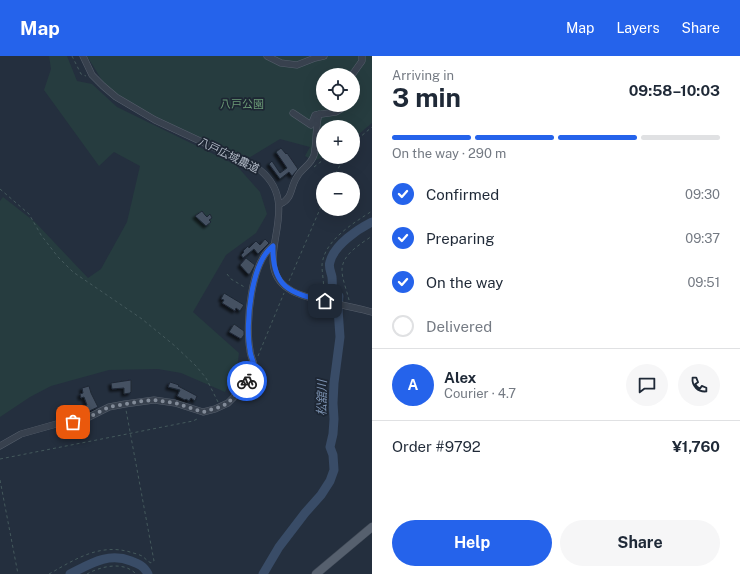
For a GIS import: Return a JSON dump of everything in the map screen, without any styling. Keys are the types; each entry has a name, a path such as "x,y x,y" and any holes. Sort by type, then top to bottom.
{"main road":[{"path":"316,574 372,528"}],"street":[{"name":"八戸広域農道","path":"83,56 92,75 116,97 149,116 256,167 271,181 280,204 279,220 273,246 274,266 276,274 281,282 293,292 306,297 372,312"},
{"path":"267,56 281,63 297,66 314,57 324,56"},
{"path":"357,68 362,61 362,56"},
{"path":"293,113 311,125 315,115 336,112"},
{"path":"280,204 285,202 290,196 301,170 311,162 314,156 316,124 319,114"},
{"path":"0,446 21,434 67,421 83,420 109,407 154,400 175,403 203,412 220,407 233,398 247,380 254,365 250,351 248,334 252,291 260,265 268,249 273,246"}],"path":[{"path":"72,56 81,74 86,76 92,75"},
{"path":"360,137 372,127"},
{"path":"0,189 30,214 41,234 58,257 73,272 142,319 175,346 196,366 206,378 220,407"},
{"path":"324,301 322,262 324,254 330,245 352,223 372,211"},
{"path":"349,306 342,270 344,261 352,250 372,236"},
{"path":"227,274 231,279 252,291"},
{"path":"49,574 81,556 99,550 128,551 142,556 148,562 151,563 154,561 125,404"},
{"path":"0,459 193,421 199,419 203,412"},
{"path":"0,480 18,574"},
{"path":"87,574 97,569 122,567 131,570 136,574"}],"green space":[{"path":"49,56 67,56 77,81 92,84 117,107 236,165 260,192 267,214 256,233 226,255 193,312 239,353 237,369 225,392 181,373 158,369 109,370 51,386 30,397 0,417 0,201 3,197 35,222 88,278 101,269 127,222 140,166 114,152 99,166 44,90 51,69"},
{"name":"八戸公園","path":"87,56 372,56 372,123 360,133 360,120 316,120 316,160 314,161 305,156 310,147 280,139 247,159 190,134 147,112 115,93 103,82"}],"building":[{"path":"281,148 286,154 287,153 298,169 292,176 289,172 280,179 269,164 272,161 280,173 287,168 276,152"},
{"path":"202,211 207,217 210,214 212,218 209,220 211,222 206,226 195,216"},
{"path":"265,239 269,243 258,254 254,249 243,258 241,255 248,246 249,248 256,241 260,245"},
{"path":"246,258 255,265 250,274 248,274 240,265"},
{"path":"224,293 244,305 240,311 236,308 235,311 222,303 224,300 221,299"},
{"path":"234,324 244,331 244,335 241,339 229,332"},
{"path":"131,380 130,393 124,394 124,388 112,389 111,383"},
{"path":"170,382 179,385 178,386 197,396 195,401 191,398 189,401 177,396 180,390 168,387"},
{"path":"89,386 98,407 81,415 78,409 87,405 84,397 81,398 80,394 83,393 82,388"}],"waterway":[{"name":"松舘川","path":"263,574 279,547 321,495 330,481 334,470 333,455 330,447 333,434 334,383 340,337 338,309 339,296 333,289 329,264 336,250 347,238 372,222"},
{"name":"松舘川","path":"70,574 99,560 115,558 136,563 143,567 148,574"}],"way so far":[{"path":"73,422 83,420 109,407 154,400 175,403 203,412 215,409 228,403 247,381"}],"route":[{"path":"247,381 254,365 250,351 248,334 250,305 253,287 260,265 268,249 273,246 276,274 286,287 293,292 306,297 325,301"}]}
